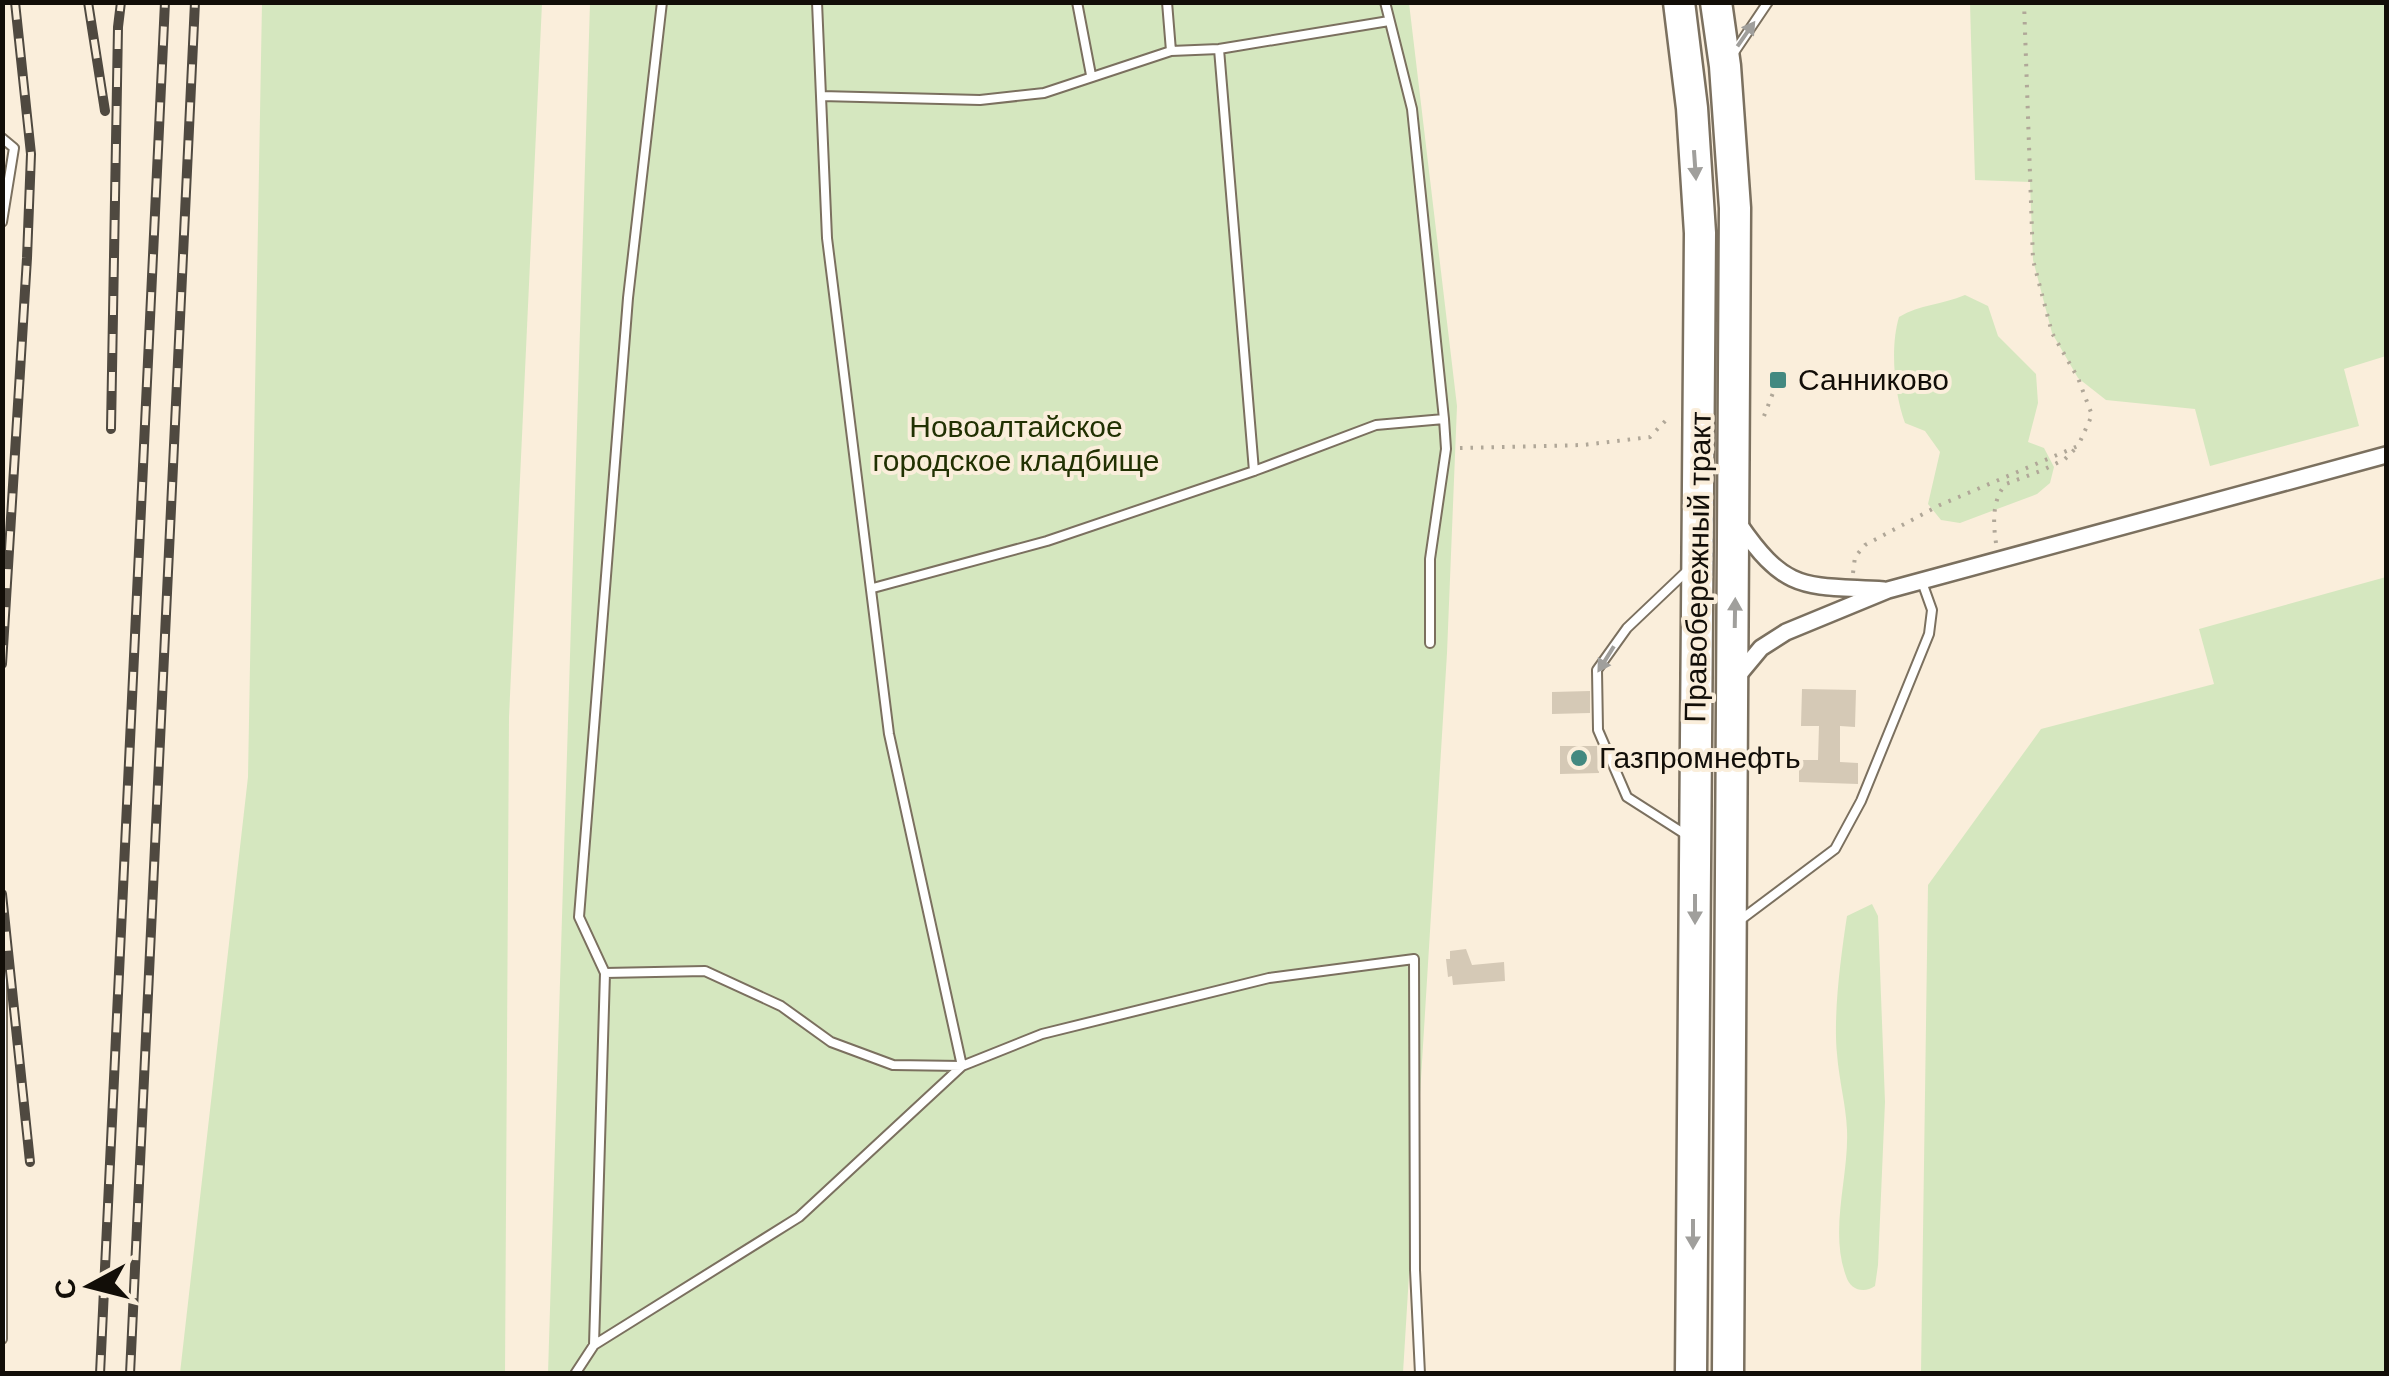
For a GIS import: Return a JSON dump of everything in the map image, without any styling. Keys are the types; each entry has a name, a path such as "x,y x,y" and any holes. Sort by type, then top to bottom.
{"highway":[{"name":"Правобережный тракт","path":"1679,2 1692,108 1700,232 1692,1374"},
{"name":"Правобережный тракт","path":"1716,2 1735,208 1728,1374"}],"street":[{"path":"1734,681 1761,648 1786,632 1888,590 2386,455"},
{"path":"1736,520 1762,558 1781,574 1805,584 1888,590"}],"lane":[{"path":"594,1345 605,973 579,917 628,298 662,2"},
{"path":"818,2 827,238 889,734 962,1066"},
{"path":"1077,2 1091,75"},
{"path":"1167,2 1171,50"},
{"path":"1385,2 1412,110 1444,419 1446,449 1430,559 1430,644"},
{"path":"1724,66 1768,2"},
{"path":"821,96 980,100 1044,93 1171,50 1219,49 1389,21"},
{"path":"1219,49 1254,471"},
{"path":"2,138 14,148 2,222"},
{"path":"873,588 1047,541 1376,425 1444,419"},
{"path":"1696,563 1627,628 1597,670 1598,730 1627,797 1696,842"},
{"path":"1732,926 1835,849 1861,801 1928,634 1932,610 1922,582"},
{"path":"2,941 2,1339"},
{"path":"575,1374 594,1345 799,1217 962,1066 1042,1034 1270,978 1414,959 1415,1270 1420,1374"},
{"path":"605,973 705,970 781,1006 831,1042 893,1065 962,1066"}],"path":[{"path":"2008,559 1995,539 2000,491 2006,484 2065,459 2078,446 2092,415 2078,378 2052,333 2033,260 2024,2"},
{"path":"1764,416 1778,380"},
{"path":"1446,449 1584,445 1650,437 1670,416"},
{"path":"1851,588 1855,557 1866,545 1940,505 2078,446"}],"green space":[{"path":"262,3 542,3 509,717 505,1373 180,1373 248,777"},
{"name":"Новоалтайское городское кладбище","path":"590,3 1409,3 1457,406 1447,653 1403,1373 548,1374"},
{"path":"1970,3 2386,3 2386,356 2344,369 2359,426 2210,466 2195,409 2106,400 2078,378 2052,333 2033,260 2030,182 1975,180"},
{"path":"1965,295 1988,306 1998,336 2036,374 2038,403 2028,442 2044,448 2054,467 2050,483 2037,494 1960,523 1941,520 1928,504 1940,452 1925,431 1905,423 1894,356 1899,317"},
{"path":"2386,577 2386,1373 1921,1373 1928,885 2041,729 2214,684 2199,629"},
{"path":"1872,904 1878,916 1885,1102 1878,1265 1875,1286 1862,1290 1848,1281 1839,1240 1847,1130 1836,1021 1847,916"}],"building":[{"path":"1802,689 1856,690 1855,727 1840,726 1840,762 1858,763 1858,784 1799,782 1799,760 1818,760 1819,726 1801,726"},
{"path":"1590,691 1590,713 1552,714 1552,692"},
{"path":"1560,746 1597,746 1599,773 1560,774"},
{"path":"1466,949 1472,965 1504,962 1505,981 1453,985 1446,959 1450,959 1450,951"}],"railway":[{"path":"2,664 31,154 15,2"},
{"path":"88,2 105,111"},
{"path":"111,429 121,2"},
{"path":"100,1374 165,2"},
{"path":"130,1374 195,2"},
{"path":"2,894 30,1162"}],"place":[{"name":"Санниково","path":"1778,380"},
{"name":"Газпромнефть","path":"1579,758"}]}
